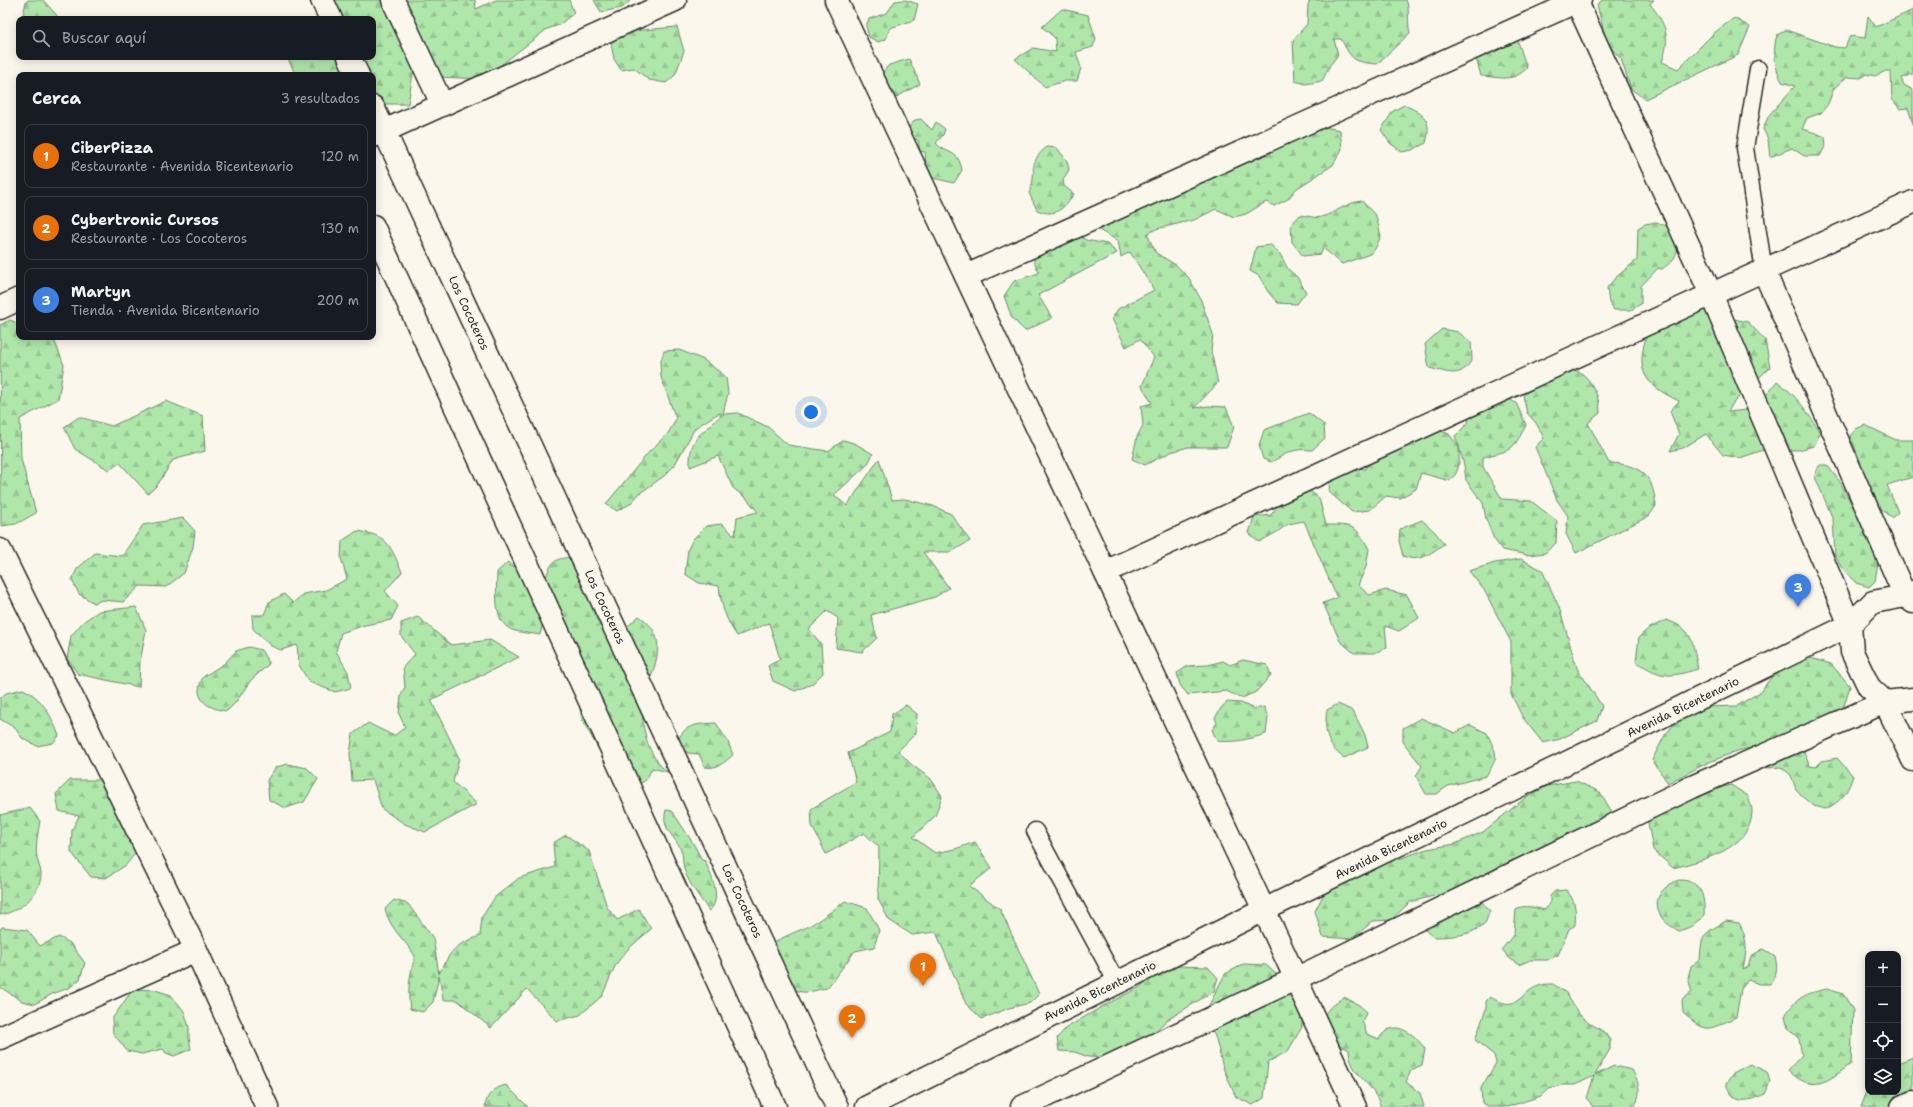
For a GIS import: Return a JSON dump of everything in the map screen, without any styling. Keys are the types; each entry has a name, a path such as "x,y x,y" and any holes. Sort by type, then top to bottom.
{"street":[{"path":"322,0 330,16"},
{"path":"393,0 442,104"},
{"path":"379,133 675,0"},
{"path":"836,0 1264,910 1294,979 1355,1107"},
{"path":"966,276 1578,1 1711,294 1850,625 1852,652 1869,687 1885,702 1913,760"},
{"path":"351,60 357,72"},
{"name":"Los Cocoteros","path":"376,120 379,133 837,1107"},
{"path":"1105,572 1913,202"},
{"path":"376,233 775,1107"},
{"path":"1764,271 1910,597"},
{"path":"0,308 16,300"},
{"path":"0,550 196,950 267,1107"},
{"name":"Avenida Bicentenario","path":"867,1107 1264,910 1850,625 1873,602 1910,597"},
{"path":"1022,1107 1294,979 1692,787 1885,702 1913,699"},
{"path":"0,1038 196,950"},
{"path":"1902,1107 1913,1102"}],"lane":[{"path":"1758,69 1745,148 1764,271"},
{"path":"1035,831 1117,983"}],"green space":[{"path":"28,0 43,0 57,16 23,16 26,2"},
{"path":"328,0 475,0 476,9 496,0 569,0 574,13 559,25 547,29 483,79 438,77 413,73 408,104 384,104 376,102 376,72 362,72 356,60 376,60 376,16 336,16"},
{"path":"594,0 631,0 622,8 601,12"},
{"path":"905,0 918,4 914,20 890,28 886,39 878,42 869,37 866,26 869,19 887,13 895,1"},
{"path":"1310,0 1406,0 1410,33 1377,64 1354,59 1341,39 1334,39 1338,55 1330,65 1322,81 1306,84 1295,81 1293,40 1307,24 1308,5"},
{"path":"1602,0 1654,0 1650,4 1660,18 1666,38 1665,53 1662,62 1678,69 1714,33 1734,18 1750,27 1738,55 1645,99 1631,89 1621,59 1607,43 1597,5"},
{"path":"1062,9 1088,15 1096,39 1093,47 1076,52 1081,68 1077,81 1065,81 1045,87 1015,59 1033,48 1056,52 1055,38 1042,27"},
{"path":"1913,10 1913,74 1901,78 1904,85 1913,90 1913,124 1908,108 1900,109 1892,99 1891,71 1886,71 1875,76 1866,74 1861,78 1847,77 1834,88 1828,104 1821,113 1807,118 1802,129 1825,137 1826,145 1820,156 1804,156 1792,148 1770,157 1768,139 1763,129 1769,115 1795,86 1782,82 1778,71 1775,59 1775,41 1777,35 1786,30 1835,47 1845,48 1850,36 1865,38 1868,16 1876,27"},
{"path":"677,27 684,51 675,75 666,83 649,80 634,68 621,70 614,59 611,44 620,32"},
{"path":"1516,36 1527,68 1516,76 1506,78 1481,76 1476,58"},
{"path":"909,59 920,84 895,98 882,80 882,73 889,65"},
{"path":"288,60 341,60 346,72 294,72"},
{"path":"1404,105 1422,115 1427,123 1428,135 1426,143 1412,150 1402,152 1390,143 1381,130 1393,111"},
{"path":"921,119 932,130 936,122 945,129 943,135 936,143 958,158 962,170 954,183 933,178 926,167 925,152 920,151 918,140 908,137 906,131 915,120"},
{"path":"1306,127 1324,127 1340,130 1342,149 1333,165 1296,189 1288,199 1274,206 1266,202 1246,214 1234,217 1216,209 1194,220 1156,229 1147,234 1156,253 1176,265 1189,278 1200,298 1213,334 1211,351 1218,383 1194,408 1209,406 1226,407 1234,427 1227,447 1188,447 1171,452 1145,465 1132,459 1137,437 1143,425 1141,406 1152,403 1142,386 1154,357 1140,339 1126,347 1112,319 1118,309 1154,290 1130,252 1121,257 1118,241 1092,226 1094,209 1106,200 1145,203"},
{"path":"1047,147 1057,148 1067,161 1069,170 1063,179 1064,186 1074,194 1062,208 1058,211 1049,213 1037,210 1029,193 1032,186 1034,164 1040,153"},
{"path":"1362,201 1376,216 1381,236 1375,249 1370,254 1342,264 1323,248 1321,254 1303,256 1292,242 1291,225 1300,215 1319,217 1351,203"},
{"path":"1656,222 1667,227 1675,236 1678,246 1677,252 1670,262 1662,269 1658,268 1641,286 1641,304 1631,310 1614,310 1609,303 1607,288 1615,278 1637,260 1638,228 1645,224"},
{"path":"1056,223 1086,240 1107,244 1117,253 1038,295 1052,318 1025,331 1012,318 1004,296 1014,281 1039,273 1034,261 1036,233"},
{"path":"1271,245 1280,254 1288,269 1297,277 1306,292 1297,304 1278,303 1268,292 1259,276 1250,271 1256,247"},
{"path":"1724,296 1734,319 1748,322 1765,340 1770,367 1733,403 1728,412 1746,410 1754,411 1777,381 1784,386 1802,405 1820,433 1814,446 1798,450 1763,450 1740,458 1723,455 1706,434 1683,448 1670,451 1679,434 1670,411 1679,401 1658,389 1645,375 1642,358 1643,347 1647,334"},
{"path":"10,320 16,323 16,340 51,340 55,342 64,365 58,399 20,419 21,459 36,513 16,524 1,526 0,325"},
{"path":"1442,329 1458,332 1471,342 1472,359 1468,366 1459,372 1454,373 1429,368 1425,344"},
{"path":"679,350 704,360 726,377 728,393 723,414 738,413 768,427 788,445 828,451 844,440 856,444 873,454 867,465 834,495 847,506 879,459 892,500 905,499 933,506 951,514 970,541 951,552 923,552 949,588 935,597 871,615 877,638 862,652 836,648 838,618 827,611 809,629 821,644 823,673 812,684 795,691 773,681 768,666 780,659 769,623 737,636 725,612 719,586 699,583 685,574 688,549 693,539 706,526 722,524 735,536 737,517 758,512 747,499 733,488 718,456 690,467 692,448 698,436 722,414 717,414 695,428 674,466 664,476 640,493 630,504 617,511 606,504 649,452 669,432 676,419 661,377 660,364 664,351"},
{"path":"1562,367 1576,370 1589,380 1599,402 1600,413 1588,423 1609,463 1627,465 1644,474 1652,487 1656,506 1649,516 1576,553 1566,534 1568,516 1557,500 1535,447 1544,438 1536,423 1527,413 1523,396 1532,385"},
{"path":"1500,394 1516,403 1526,425 1514,445 1506,451 1483,457 1483,467 1502,499 1531,501 1557,521 1556,543 1545,553 1528,555 1502,550 1494,539 1486,519 1483,503 1466,480 1459,447 1455,436 1468,423 1470,408"},
{"path":"166,401 203,416 205,451 173,460 158,484 148,494 120,463 109,470 75,449 64,427 79,417 112,426"},
{"path":"1309,413 1324,425 1325,438 1312,450 1295,451 1271,462 1263,459 1259,445 1264,430"},
{"path":"1865,425 1896,440 1913,440 1913,477 1887,485 1898,512 1893,518 1862,496 1850,475 1861,463 1850,436 1856,429"},
{"path":"1430,427 1449,434 1459,447 1458,469 1450,481 1421,473 1416,489 1400,498 1386,496 1370,510 1352,512 1329,492 1330,474 1342,465 1365,469 1372,454"},
{"path":"1820,465 1827,465 1840,482 1851,503 1858,509 1879,557 1875,581 1869,587 1856,583 1841,567 1835,555 1833,519 1815,477 1816,470"},
{"path":"1305,487 1319,498 1326,525 1342,525 1353,528 1361,535 1369,549 1366,567 1358,585 1369,595 1386,590 1407,595 1419,618 1399,631 1385,626 1387,647 1375,653 1354,653 1340,641 1323,603 1337,598 1304,521 1288,524 1259,542 1249,533 1254,517 1271,515 1282,500"},
{"path":"183,518 195,531 193,547 184,573 166,587 140,586 123,602 102,600 94,603 79,594 72,580 77,569 95,553 122,556 143,525"},
{"path":"1422,520 1435,532 1444,544 1420,558 1409,558 1403,556 1399,541 1400,529"},
{"path":"357,531 375,535 387,543 391,548 402,572 385,591 398,606 391,620 365,625 341,633 336,651 348,672 351,688 335,692 309,682 299,665 297,645 281,650 271,646 253,629 252,615 264,615 269,602 284,594 293,603 303,594 326,590 347,579 341,558 342,541"},
{"path":"574,557 594,596 593,611 603,625 617,631 629,625 639,616 650,626 656,636 658,647 653,671 645,696 643,722 653,756 668,772 652,768 646,780 634,787 603,757 582,720 576,688 545,580 549,569 555,562 562,558"},
{"path":"1521,559 1542,570 1559,607 1577,668 1602,706 1597,721 1560,739 1543,743 1523,718 1511,694 1511,642 1484,590 1469,571 1495,563"},
{"path":"508,562 527,575 544,618 540,635 512,630 501,620 498,613 496,596 497,572"},
{"path":"136,607 146,630 140,662 139,687 78,674 67,659 71,636 83,622 99,611"},
{"path":"418,617 451,645 490,640 519,657 431,700 459,758 453,782 477,804 425,832 405,824 382,809 373,780 352,781 350,753 353,734 368,723 394,736 405,727 399,714 401,695 405,687 403,667 415,654 401,636 401,623"},
{"path":"1666,620 1682,628 1691,638 1698,669 1679,674 1666,675 1653,671 1636,662 1639,637 1648,629"},
{"path":"249,647 261,650 269,664 251,680 236,702 227,711 213,708 205,703 199,690 203,677 225,663 236,651"},
{"path":"1804,656 1831,664 1850,686 1841,715 1767,744 1737,751 1707,763 1668,783 1652,760 1665,735 1681,716 1708,707 1737,706 1760,692 1777,670"},
{"path":"1243,660 1267,665 1271,675 1256,692 1242,698 1226,691 1188,695 1180,685 1177,673 1188,666 1208,665 1223,661 1230,665"},
{"path":"23,689 36,697 50,715 59,736 53,743 37,746 22,738 15,728 0,719 0,698 6,693"},
{"path":"1227,702 1241,703 1254,709 1264,707 1268,717 1266,734 1236,741 1217,741 1212,730 1217,723 1215,718"},
{"path":"1338,704 1353,711 1365,735 1368,747 1344,758 1333,748 1326,731 1327,710"},
{"path":"906,705 917,714 916,733 898,751 912,765 931,779 942,796 935,816 913,837 935,853 955,849 975,842 992,868 969,886 1000,909 1039,994 1030,1003 1009,1008 982,1019 966,1004 936,932 912,935 889,920 878,899 879,847 864,833 826,854 812,826 811,809 856,782 848,753 890,732 892,714"},
{"path":"1421,718 1455,733 1470,725 1487,733 1496,755 1486,776 1448,786 1437,794 1426,794 1416,776 1422,766 1403,742 1403,728"},
{"path":"716,723 728,742 733,755 723,763 713,767 705,767 699,754 688,753 677,747 682,734 690,727"},
{"path":"1803,749 1810,766 1816,767 1822,761 1837,758 1853,776 1844,796 1826,809 1814,806 1805,799 1796,789 1791,775 1781,767 1768,768 1775,757"},
{"path":"288,764 307,768 318,779 304,802 286,808 269,800 267,780 276,767"},
{"path":"70,780 100,780 114,802 136,852 126,865 106,878 91,877 71,852 72,830 79,816 59,811 56,794"},
{"path":"1576,781 1600,792 1615,817 1540,852 1513,860 1487,873 1465,888 1410,902 1391,920 1373,921 1352,939 1323,937 1315,911 1327,888 1372,862 1399,859 1427,849 1455,844 1483,832 1524,799 1547,786"},
{"path":"1731,785 1748,796 1752,807 1750,824 1744,835 1735,844 1724,851 1698,861 1673,868 1653,850 1647,817 1707,791"},
{"path":"30,808 40,821 36,849 41,872 40,882 37,889 28,901 14,910 0,915 0,815"},
{"path":"666,810 672,811 693,843 702,860 705,861 713,880 715,894 713,906 709,911 686,875 681,851 666,826"},
{"path":"566,835 589,851 607,907 617,920 639,909 651,929 628,949 616,964 602,996 580,1015 557,1021 527,989 491,1028 457,1000 443,1000 439,976 433,1002 423,1012 410,1009 410,982 415,956 394,929 385,909 394,900 408,904 433,938 439,974 454,949 480,936 482,917 495,897 519,878 555,867 553,843"},
{"path":"1679,880 1693,883 1697,886 1703,896 1704,916 1690,927 1679,931 1662,918 1657,906 1663,890 1667,886"},
{"path":"1566,890 1574,902 1575,925 1569,929 1558,955 1547,960 1530,960 1519,965 1508,957 1502,949 1514,934 1516,909 1523,907 1534,907 1545,910 1550,902 1550,896 1555,891"},
{"path":"1476,895 1490,911 1485,923 1474,931 1460,935 1433,937 1424,929 1422,922"},
{"path":"845,901 867,908 879,930 874,947 855,951 827,988 805,992 796,990 782,972 773,944 805,928"},
{"path":"1726,921 1739,923 1744,934 1746,951 1743,969 1748,966 1751,956 1763,949 1775,957 1776,971 1770,984 1759,984 1748,980 1741,989 1736,1017 1708,1028 1698,1025 1683,1013 1682,1000 1692,992 1688,978 1691,966 1700,960 1703,939 1708,932"},
{"path":"2,927 27,930 40,946 59,937 70,943 85,963 80,979 69,988 52,994 35,1004 22,1001 0,987 0,929"},
{"path":"1244,964 1266,965 1289,986 1302,1013 1302,1027 1288,1051 1268,1062 1264,1098 1253,1105 1236,1097 1223,1068 1216,1039 1205,1013 1225,974"},
{"path":"1176,966 1208,967 1218,978 1214,991 1167,1020 1147,1039 1107,1058 1088,1057 1075,1052 1059,1051 1057,1038 1066,1028 1103,1006 1140,987 1150,977"},
{"path":"1553,984 1566,993 1578,1013 1585,1020 1604,1032 1610,1040 1610,1049 1595,1075 1614,1066 1632,1070 1637,1079 1639,1088 1638,1098 1633,1107 1593,1107 1587,1098 1594,1076 1575,1085 1562,1085 1549,1088 1541,1096 1507,1107 1490,1107 1482,1103 1481,1088 1496,1063 1494,1055 1475,1040 1486,1009 1486,1001 1490,997 1500,1002 1513,1003 1533,989 1542,985"},
{"path":"133,989 155,990 171,995 184,1011 189,1027 191,1049 174,1056 166,1053 163,1049 142,1054 127,1051 113,1033 112,1019"},
{"path":"1827,989 1843,994 1853,1010 1851,1064 1828,1080 1813,1084 1797,1078 1788,1070 1802,1055 1799,1039 1788,1028 1785,1016 1793,1004 1798,1000 1808,994"},
{"path":"1344,997 1359,1005 1367,1012 1362,1021 1367,1034 1379,1039 1385,1032 1397,1028 1410,1033 1421,1043 1425,1049 1422,1065 1411,1070 1406,1082 1420,1093 1424,1107 1381,1107 1370,1087 1358,1074 1352,1064 1349,1050 1338,1044 1324,1017 1335,1003"},
{"path":"1913,1057 1913,1107 1861,1107 1866,1095 1901,1095 1901,1062"},
{"path":"1750,1064 1767,1072 1770,1082 1765,1094 1747,1100 1737,1099 1729,1091 1726,1084 1733,1073"},
{"path":"506,1085 528,1107 485,1107 487,1099 491,1093 494,1090"}],"place":[{"name":"Martyn","path":"1798,607"},
{"name":"CiberPizza","path":"923,986"},
{"name":"Cybertronic Cursos","path":"852,1038"}]}
